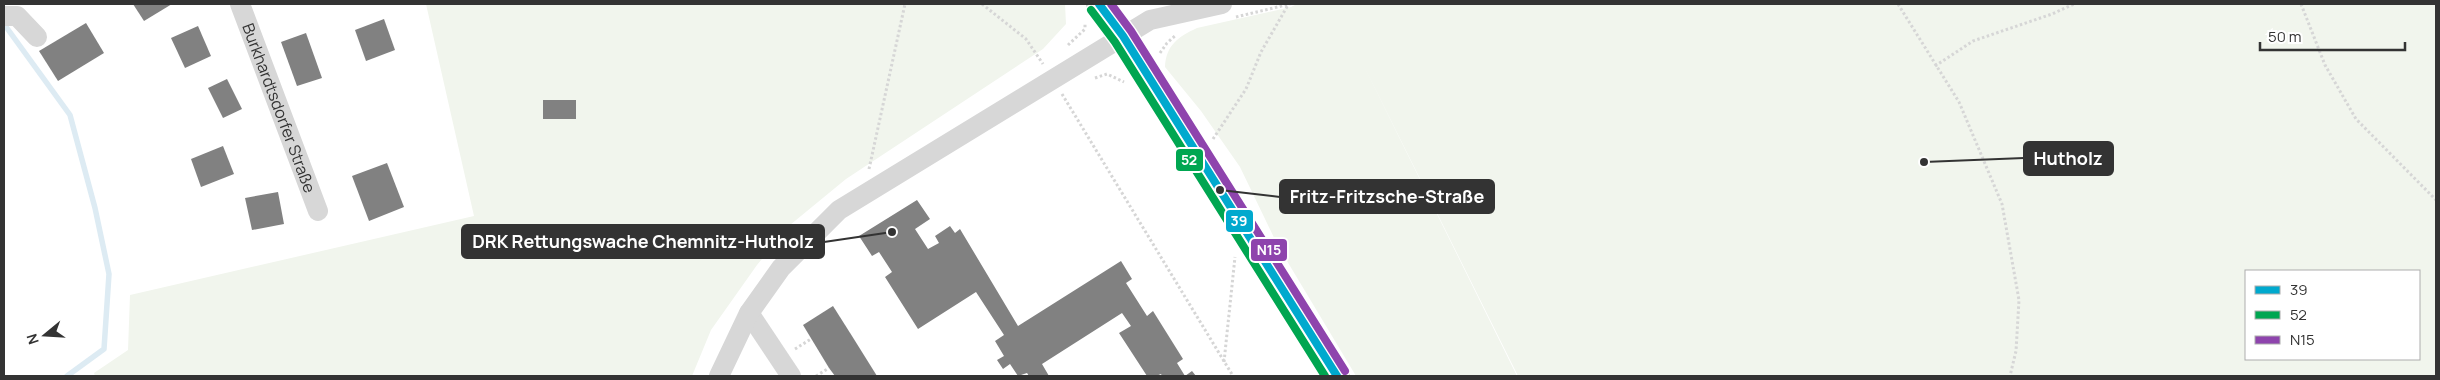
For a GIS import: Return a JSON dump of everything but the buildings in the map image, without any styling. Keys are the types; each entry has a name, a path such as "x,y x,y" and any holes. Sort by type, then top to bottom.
{"main road":[{"path":"1092,12 1123,36 1337,376"}],"street":[{"name":"Burkhardtsdorfer Straße","path":"240,4 318,211"},
{"path":"718,376 750,313 781,268 839,210 1052,78 1150,20 1229,10"},
{"path":"10,16 37,37"},
{"path":"750,313 791,376"}],"path":[{"path":"864,194 905,4"},
{"path":"982,4 1026,39 1052,78"},
{"path":"1229,10 1289,4"},
{"path":"1211,142 1246,89 1261,52 1289,4"},
{"path":"1898,4 1959,102 2002,204 2019,300 2016,351 2010,376"},
{"path":"1935,66 1974,41 2052,14 2074,4"},
{"path":"2301,4 2325,65 2356,119 2436,200"},
{"path":"1065,48 1085,29 1092,12"},
{"path":"1159,57 1167,43 1181,33"},
{"path":"1088,80 1108,74 1129,84"},
{"path":"1070,88 1061,92 1233,376"},
{"path":"1224,363 1235,251"},
{"path":"816,376 829,368"}],"shaded area":[{"path":"426,4 1065,4 1066,24 1043,49 846,179 790,225 757,265 711,330 692,376 95,376 94,373 128,350 130,295 474,216"},
{"path":"1297,4 2436,4 2436,376 1518,376 1357,52 1517,376 1356,376 1278,246 1240,167 1201,111 1165,67 1168,53 1174,43 1197,28 1291,7"}],"waterway":[{"path":"4,24 70,115 95,208 109,274 104,349 67,376"}],"transit line":[{"name":"39","path":"1099,4 1123,36 1337,376"},
{"name":"N15","path":"1111,4 1131,31 1345,371"},
{"name":"52","path":"1091,10 1115,42 1325,376"}],"place":[{"name":"Hutholz","path":"1924,162"},
{"name":"Fritz-Fritzsche-Straße","path":"1220,190"},
{"name":"DRK Rettungswache Chemnitz-Hutholz","path":"892,232"}]}
